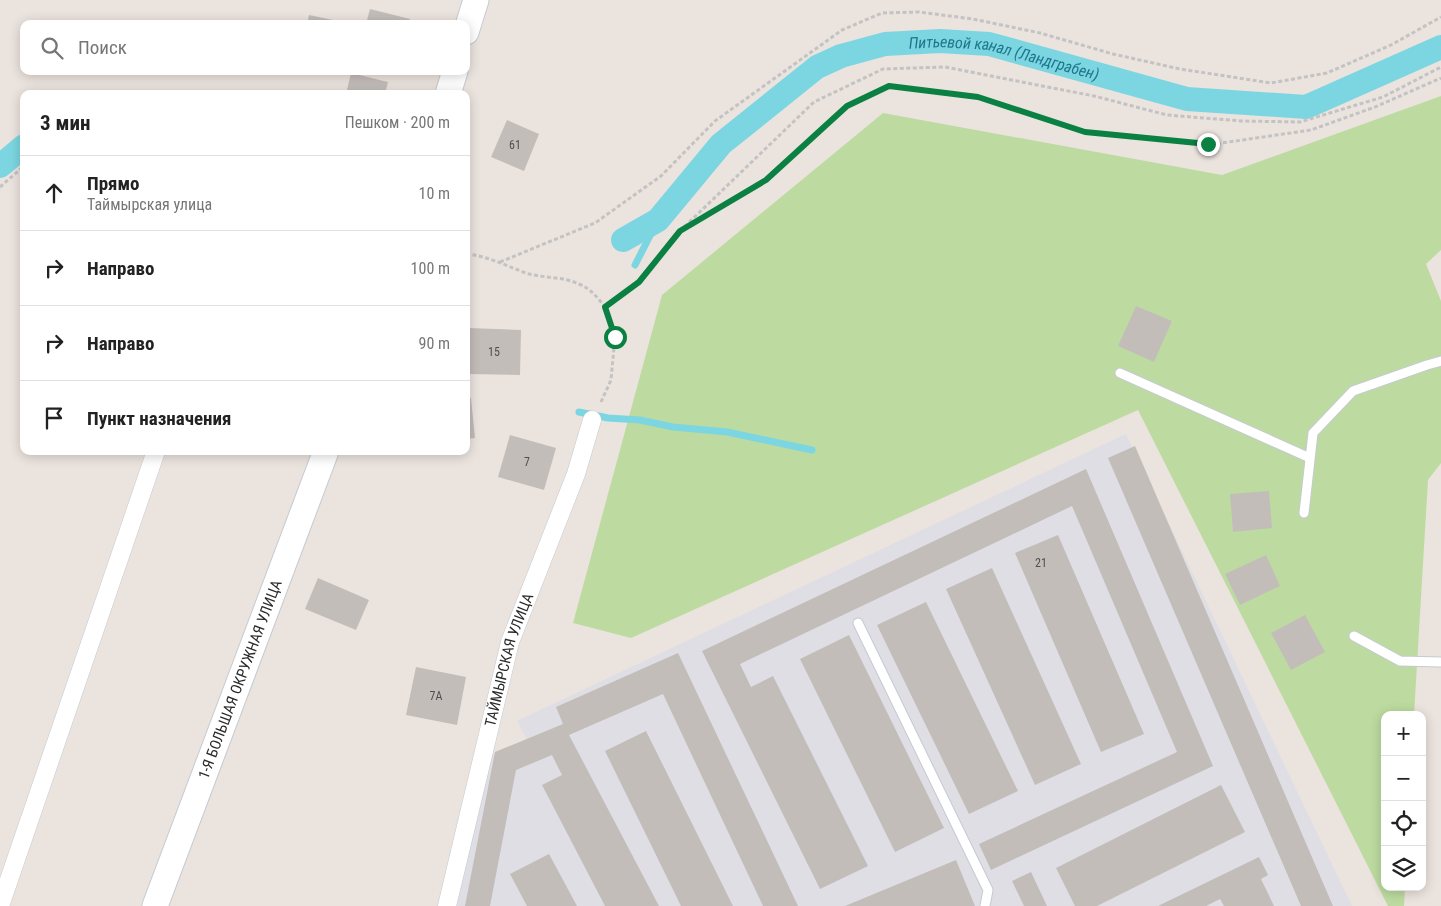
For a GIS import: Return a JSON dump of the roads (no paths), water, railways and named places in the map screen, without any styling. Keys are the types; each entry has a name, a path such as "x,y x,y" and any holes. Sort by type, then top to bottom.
{"street":[{"path":"470,20 476,0"},
{"path":"449,90 453,75"},
{"name":"ТАЙМЫРСКАЯ УЛИЦА","path":"447,906 510,642 576,474 592,420"},
{"path":"0,906 155,455"},
{"name":"1-Я БОЛЬШАЯ ОКРУЖНАЯ УЛИЦА","path":"156,906 325,455"}],"lane":[{"path":"1304,513 1313,433 1353,391 1441,361"},
{"path":"1120,373 1310,458"},
{"path":"858,623 988,890 985,906"},
{"path":"1354,636 1400,661 1441,662"}],"waterway":[{"name":"Питьевой канал (Ландграбен)","path":"623,240 658,220 721,144 817,67 841,56 885,44 940,41 989,44 1187,99 1306,107 1441,47"},
{"name":"Питьевой канал (Ландграбен)","path":"0,166 20,149"},
{"path":"635,265 658,220"},
{"path":"579,412 608,418 640,420 673,427 727,432 812,450"}]}
